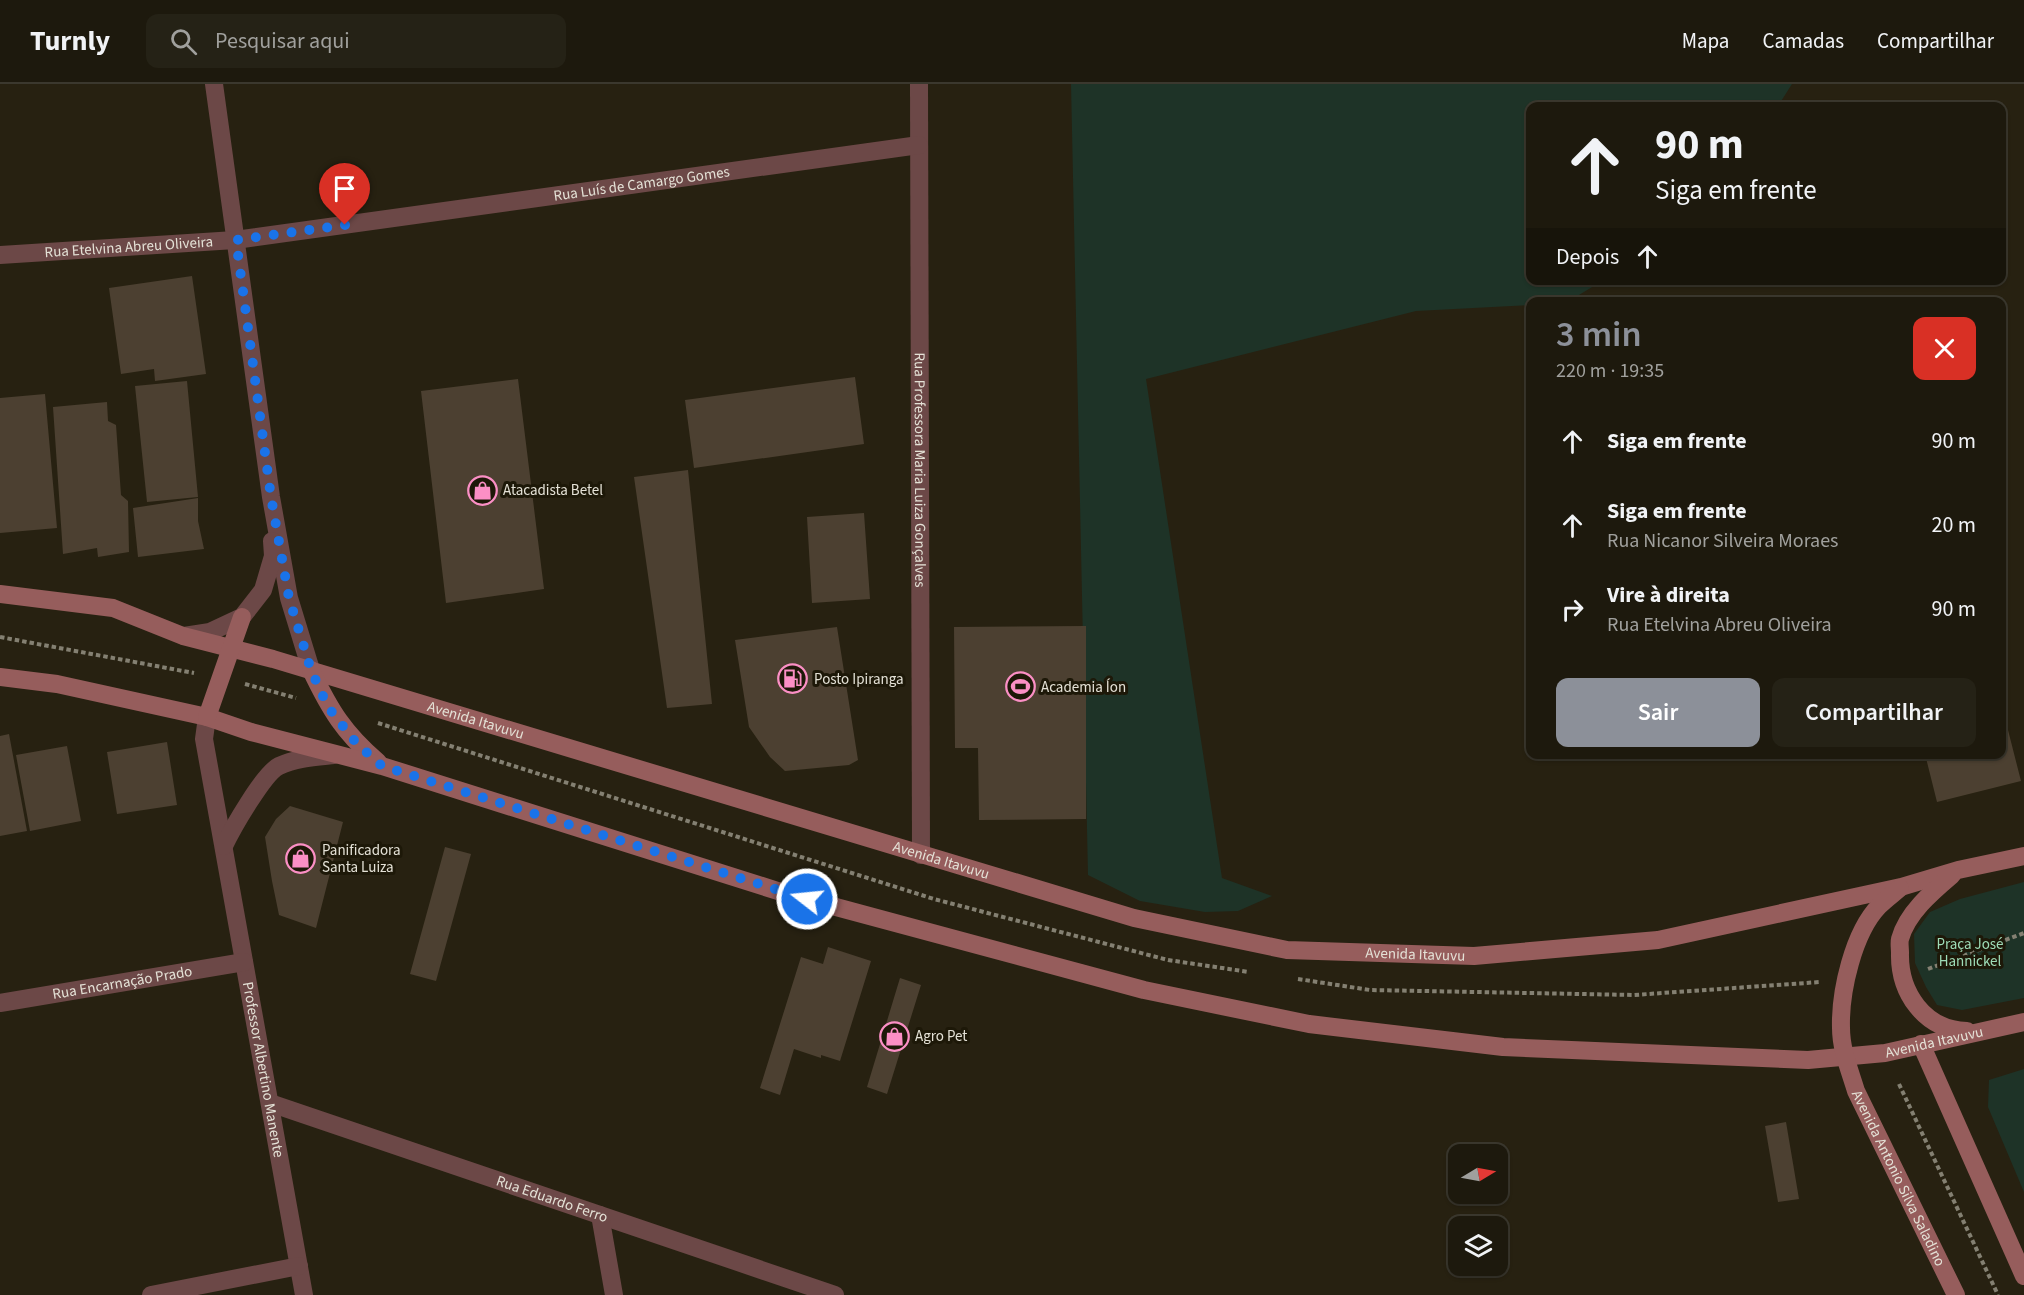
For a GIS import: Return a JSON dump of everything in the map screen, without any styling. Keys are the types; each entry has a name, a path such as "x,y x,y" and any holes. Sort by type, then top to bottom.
{"main road":[{"name":"Avenida Itavuvu","path":"0,594 113,608 183,636 311,670 1134,918 1287,950 1474,956 1658,940 1901,887 1958,870 2024,856"},
{"path":"207,717 242,617"},
{"path":"311,670 328,707 357,744 382,766"},
{"name":"Avenida Itavuvu","path":"0,677 57,684 207,717 251,732 382,766 784,893 1144,990 1309,1024 1503,1047 1808,1060 1885,1053 2024,1022"},
{"path":"1958,870 1932,892 1909,920 1900,939 1902,979 1911,1000 1925,1015 1945,1027 1986,1030"},
{"name":"Avenida Itavuvu","path":"1846,1058 1841,1030 1842,1003 1859,936 1877,907 1901,887"},
{"path":"1921,1044 2024,1276"},
{"name":"Avenida Antonio Silva Saladino","path":"1846,1058 1856,1091 1956,1295"}],"street":[{"path":"214,84 271,497 289,598 311,670"},
{"name":"Rua Professora Maria Luiza Gonçalves","path":"919,84 921,855"},
{"name":"Rua Luís de Camargo Gomes","path":"365,222 919,145"},
{"name":"Rua Etelvina Abreu Oliveira","path":"0,255 236,240 365,222"},
{"path":"183,636 210,632 242,617 263,590 273,556 271,497"},
{"name":"Professor Albertino Manente","path":"207,717 204,739 304,1295"},
{"path":"224,846 240,814 276,767 305,758 340,754"},
{"name":"Rua Encarnação Prado","path":"0,1003 244,962"},
{"name":"Rua Eduardo Ferro","path":"270,1103 835,1295"},
{"path":"600,1215 614,1295"},
{"path":"151,1295 298,1266"}],"path":[{"path":"1899,1084 1998,1295"}],"green space":[{"path":"1071,84 1792,84 1781,102 1526,102 1526,285 1595,285 1576,297 1526,297 1526,305 1416,311 1146,379 1222,878 1272,896 1238,911 1205,912 1140,901 1088,875"},
{"name":"Praça José Hannickel","path":"2024,882 2024,998 1962,1010 1937,1005 1915,963 1914,934 1930,912 1960,899"},
{"path":"2024,1069 2024,1192 1988,1107 1989,1080"}],"building":[{"path":"192,276 206,374 155,381 154,369 121,374 109,288"},
{"path":"855,377 864,444 694,468 685,400"},
{"name":"Atacadista Betel","path":"518,379 544,589 446,603 421,391"},
{"path":"187,381 198,497 147,502 135,386"},
{"path":"45,394 57,528 0,533 0,398"},
{"path":"107,402 108,421 116,425 121,495 128,501 129,552 98,557 97,548 63,554 53,407"},
{"path":"688,470 712,704 667,708 634,477"},
{"path":"198,498 198,521 204,549 138,557 133,508"},
{"path":"864,513 870,599 812,603 807,517"},
{"name":"Academia Íon","path":"1086,626 1086,819 979,820 978,748 955,748 954,627"},
{"name":"Posto Ipiranga","path":"837,627 858,760 849,765 785,771 770,757 749,727 735,640"},
{"path":"2006,730 2008,730 2021,781 1937,802 1926,759 2006,759"},
{"path":"9,734 27,831 0,836 0,736"},
{"path":"167,742 177,805 117,814 107,752"},
{"path":"67,746 81,821 30,831 16,755"},
{"name":"Panificadora Santa Luiza","path":"290,806 343,822 316,928 279,915 265,837 276,819"},
{"path":"445,847 471,854 436,981 410,974"},
{"path":"828,947 871,961 840,1061 821,1055 821,1058 794,1049 780,1095 760,1088 801,957 823,964"},
{"name":"Agro Pet","path":"900,978 921,985 887,1094 867,1087"},
{"path":"1786,1122 1799,1199 1778,1202 1765,1126"}],"place":[{"name":"Atacadista Betel","path":"482,490"},
{"name":"Posto Ipiranga","path":"793,679"},
{"name":"Academia Íon","path":"1020,687"},
{"name":"Panificadora Santa Luiza","path":"301,859"},
{"name":"Agro Pet","path":"894,1036"}],"route":[{"path":"345,225 236,240 271,497 289,598 311,670 328,707 357,744 382,766 807,899"}]}
